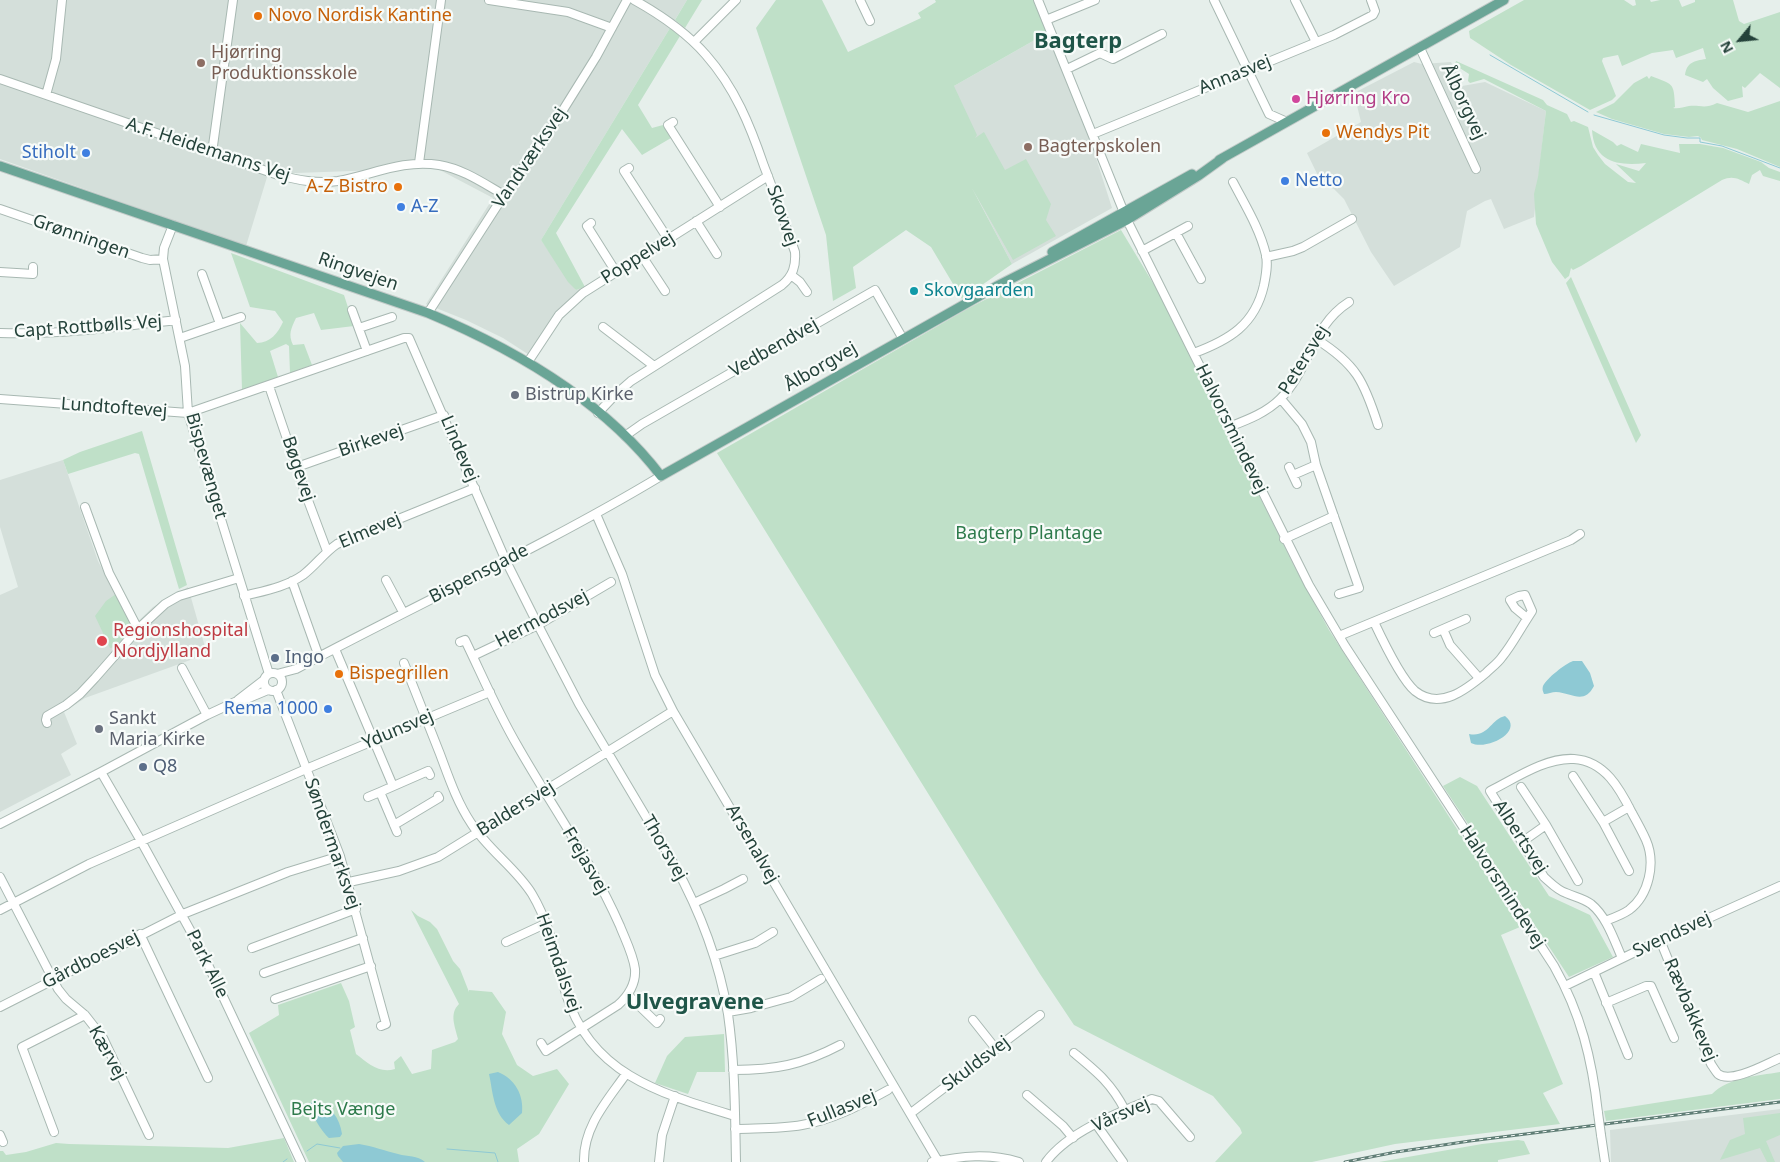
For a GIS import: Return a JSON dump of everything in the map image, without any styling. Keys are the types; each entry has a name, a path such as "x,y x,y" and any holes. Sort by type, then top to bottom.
{"main road":[{"name":"Ålborgvej","path":"661,476 997,286 1041,258 1125,215 1504,0"},
{"name":"Ringvejen","path":"1,166 428,313 488,339 566,387 625,436 649,460 661,476"}],"street":[{"path":"46,95 56,59 62,0"},
{"path":"212,153 234,0"},
{"path":"419,163 441,0"},
{"path":"489,0 568,12 612,28"},
{"name":"Vandværksvej","path":"428,313 504,195 558,118 627,0"},
{"name":"Skovvej","path":"634,0 666,19 694,42 719,70 737,98 747,119 795,252 794,268 791,276"},
{"path":"694,42 736,0"},
{"path":"860,0 870,21"},
{"name":"Halvorsmindevej","path":"1038,0 1125,215 1284,539 1313,594 1554,966 1565,986 1578,1015 1589,1054 1605,1162"},
{"path":"1046,20 1095,0"},
{"path":"1214,0 1270,114 1288,122"},
{"path":"1296,0 1316,42"},
{"name":"Annasvej","path":"1093,134 1353,26 1375,13 1371,0"},
{"path":"1066,69 1100,54 1113,59 1162,34"},
{"name":"Ålborgvej","path":"1420,48 1476,169"},
{"name":"A.F. Heidemanns Vej","path":"0,79 278,176 302,181 338,181 396,166 419,163 439,165 458,170 504,195"},
{"path":"673,122 668,125 720,206"},
{"path":"629,168 624,171 668,240"},
{"name":"Poppelvej","path":"528,362 559,315 583,293 768,176"},
{"path":"1194,353 1222,341 1243,326 1261,299 1267,270 1266,257 1254,222 1233,182"},
{"name":"Grønningen","path":"0,209 142,258 150,260 163,259"},
{"path":"1266,257 1303,247 1352,219"},
{"path":"696,221 717,254"},
{"path":"591,224 587,226 616,272"},
{"name":"Bispevænget","path":"173,225 164,248 163,259 185,366 188,413 244,596 273,678"},
{"path":"1142,251 1188,226"},
{"path":"1176,233 1201,278"},
{"path":"642,256 665,291"},
{"path":"0,272 33,274 33,267"},
{"path":"202,274 220,324"},
{"path":"598,413 615,395 654,366 782,285 791,276 800,282 807,292"},
{"name":"Vedbendvej","path":"625,436 642,424 874,290 903,339"},
{"name":"Petersvej","path":"1229,427 1250,419 1281,399 1291,387 1316,339 1333,314 1349,302"},
{"path":"352,310 366,351"},
{"path":"180,338 241,317"},
{"path":"359,328 392,317"},
{"name":"Capt Rottbølls Vej","path":"0,332 58,333 176,320"},
{"path":"603,327 654,366"},
{"name":"Lundtoftevej","path":"0,399 188,413 404,338 410,338"},
{"name":"Lindevej","path":"410,338 506,561"},
{"path":"1316,339 1336,351 1355,370 1368,394 1378,424"},
{"name":"Bøgevej","path":"269,386 328,550"},
{"path":"1281,399 1295,414 1306,430 1311,442 1316,465 1359,588 1339,594"},
{"name":"Birkevej","path":"297,467 444,415"},
{"path":"1297,484 1291,471 1316,465"},
{"name":"Bispensgade","path":"0,824 235,702 273,678 296,670 403,612 596,514 661,476"},
{"name":"Elmevej","path":"244,596 292,581 308,571 328,550 337,544 475,488"},
{"path":"84,507 109,573 138,629"},
{"name":"Arsenalvej","path":"596,514 622,574 655,675 673,711 911,1113 935,1161"},
{"path":"1284,539 1334,516"},
{"path":"1339,636 1571,540 1580,534"},
{"name":"Thorsvej","path":"506,561 571,689 674,864 694,903 714,956 728,1012 733,1070 736,1162"},
{"path":"47,723 47,716 80,694 138,629 165,604 179,596 239,578"},
{"path":"386,580 403,612"},
{"path":"292,581 319,657"},
{"name":"Hermodsvej","path":"472,656 538,625 611,582"},
{"path":"1374,622 1409,684 1423,696 1432,699 1442,699 1467,689 1501,659 1527,618"},
{"path":"1434,633 1466,619"},
{"path":"1443,629 1450,645 1479,678"},
{"name":"Frejasvej","path":"460,642 465,640 516,744 602,890 628,944 635,970 632,987 628,995"},
{"path":"335,649 393,786"},
{"name":"Heimdalsvej","path":"404,663 460,804 478,833 527,887 547,924 568,998 582,1028 601,1054 626,1074 650,1087 735,1116"},
{"path":"182,668 207,715"},
{"path":"272,690 280,687 273,678"},
{"name":"Søndermarksvej","path":"273,678 265,686 272,690 306,769 349,882 386,1024 381,1026"},
{"name":"Bispensgade","path":"235,702 272,690"},
{"name":"Ydunsvej","path":"0,910 89,864 306,769 490,692"},
{"name":"Baldersvej","path":"349,882 418,866 438,857 673,711"},
{"name":"Albertsvej","path":"1605,921 1630,910 1640,899 1646,886 1650,854 1647,842 1616,784 1603,770 1589,762 1575,759 1555,760 1490,791 1544,877 1553,886 1565,893 1578,896 1590,903 1599,912 1622,958"},
{"path":"368,797 428,771 430,775"},
{"name":"Park Alle","path":"101,772 142,841 202,950 301,1162"},
{"path":"1573,776 1603,822 1629,871"},
{"path":"1521,787 1546,825 1578,881"},
{"path":"380,792 395,829 439,798 438,796"},
{"path":"1603,822 1629,807"},
{"path":"1522,842 1546,825"},
{"name":"Gårdboesvej","path":"0,1007 140,934 183,914 288,872 340,856"},
{"name":"Kærvej","path":"0,877 53,980 66,999 85,1015 103,1038 149,1135"},
{"path":"694,903 743,878"},
{"name":"Svendsvej","path":"1565,986 1660,940 1780,886"},
{"path":"252,948 356,909"},
{"path":"506,942 547,924"},
{"path":"714,956 755,943 773,932"},
{"path":"140,934 208,1078"},
{"path":"264,973 364,938"},
{"name":"Rævbakkevej","path":"1660,940 1711,1064 1719,1074 1727,1077 1738,1076 1780,1058"},
{"path":"276,999 371,966"},
{"path":"1594,972 1628,1055"},
{"path":"728,1012 791,997 821,979"},
{"path":"1606,1003 1646,986 1652,986 1674,1038"},
{"path":"541,1042 546,1051 618,1005 628,995 657,1023 660,1019"},
{"path":"54,1132 22,1047 85,1015"},
{"name":"Skuldsvej","path":"911,1113 1040,1015"},
{"path":"973,1020 996,1049"},
{"path":"733,1070 781,1067 817,1057 840,1045"},
{"path":"1074,1053 1108,1082 1125,1110"},
{"path":"584,1162 585,1144 592,1123 626,1074"},
{"name":"Fullasvej","path":"735,1129 782,1128 822,1121 888,1090"},
{"path":"1027,1095 1058,1121 1073,1138"},
{"path":"659,1162 662,1135 675,1096"},
{"name":"Vårsvej","path":"1046,1162 1052,1154 1073,1138 1096,1124 1152,1099 1159,1101 1190,1138"},
{"path":"1096,1124 1123,1162"},
{"path":"935,1161 970,1156 984,1159 1006,1158 1019,1162"}],"shaded area":[{"path":"0,0 687,0 541,240 576,290 585,287 589,293 553,327 534,358 503,338 466,320 426,304 493,198 436,168 268,174 246,246 0,159"},
{"name":"Bagterpskolen","path":"1047,33 1090,139 1112,208 1012,264 955,155 954,86"},
{"path":"1414,62 1422,64 1451,62 1462,86 1485,82 1546,111 1534,217 1504,229 1491,199 1485,201 1467,211 1460,247 1394,286 1371,252 1344,199 1334,189 1322,184 1307,153 1361,122 1354,93"},
{"name":"Regionshospital Nordjylland","path":"63,460 98,561 132,627 153,607 188,587 207,654 85,698 64,712 77,744 61,754 71,775 0,812 0,595 18,587 0,527 0,480"},
{"path":"1780,1109 1780,1162 1611,1162 1610,1130"}],"green space":[{"path":"687,0 702,0 685,28 675,20"},
{"path":"776,0 822,0 848,52 921,18 918,13 936,2 935,0 1033,0 1047,33 954,86 977,135 975,138 984,132 1005,170 1026,159 1051,204 1046,220 1056,236 1013,260 972,188 1012,264 962,299 931,247 906,230 853,267 856,288 833,301 826,235 756,28"},
{"path":"1524,0 1624,0 1633,6 1636,5 1635,0 1650,0 1651,2 1679,0 1682,7 1695,2 1695,0 1733,0 1739,21 1744,24 1780,12 1780,88 1760,73 1745,88 1742,86 1743,97 1728,101 1713,88 1707,79 1703,82 1685,75 1689,65 1706,59 1703,48 1676,58 1673,50 1652,53 1622,66 1618,55 1603,58 1602,61 1616,96 1612,100 1590,110 1511,65 1470,38 1469,31"},
{"path":"670,28 680,36 638,105 652,128 663,125 671,138 642,155 622,129 556,233 585,287 576,290 568,282 541,240"},
{"path":"1456,61 1543,100 1547,105 1567,114 1571,122 1574,121 1588,127 1593,147 1598,155 1605,164 1628,182 1636,183 1616,164 1639,171 1646,163 1618,163 1603,156 1597,150 1592,130 1617,146 1621,144 1638,152 1641,144 1680,153 1679,144 1700,144 1723,148 1761,162 1769,168 1780,172 1780,181 1763,176 1760,170 1752,175 1749,184 1733,178 1722,180 1581,266 1573,270 1571,268 1569,276 1565,279 1552,262 1536,224 1534,194 1538,177 1546,111 1484,79 1470,83 1468,81 1469,74 1455,65"},
{"path":"1647,76 1649,79 1651,76 1671,85 1675,99 1675,107 1673,108 1706,106 1717,103 1748,112 1780,101 1780,167 1737,149 1702,140 1698,136 1689,137 1664,134 1612,119 1596,112 1614,103 1634,83"},
{"name":"Bagterp Plantage","path":"1121,230 1156,288 1294,566 1329,630 1520,927 1501,935 1563,1084 1543,1093 1560,1124 1395,1144 1312,1162 1215,1162 1242,1133 1240,1128 1213,1096 1074,1025 1040,974 717,453 969,308"},
{"path":"231,253 344,295 354,326 321,330 314,313 296,318 291,332 291,341 293,345 304,344 312,365 290,373 289,346 286,344 270,351 278,377 242,390 240,323 257,343 262,343 273,337 283,322 275,311 250,307"},
{"path":"1571,277 1641,435 1636,443 1566,283"},
{"path":"142,431 187,585 179,589 139,454 135,453 68,474 63,460 80,452"},
{"path":"116,594 133,628 115,647 110,648 95,616 106,601"},
{"path":"1460,777 1477,786 1549,896 1590,915 1613,957 1569,977 1443,786"},
{"name":"Bejts Vænge","path":"411,910 430,922 437,929 453,961 460,969 469,992 469,990 492,992 506,1012 502,1034 517,1065 533,1076 557,1069 569,1084 539,1134 517,1149 519,1162 309,1162 249,1033 279,1015 278,1005 341,983 349,1001 355,1027 350,1030 356,1054 374,1067 384,1070 395,1069 394,1062 401,1056 412,1074 431,1069 432,1050 455,1042 458,1039 453,1016 459,1004"},
{"path":"724,1034 725,1072 697,1072 688,1094 655,1083 667,1056 685,1037"},
{"path":"1780,1072 1780,1099 1606,1121 1604,1111 1712,1094 1719,1088 1735,1081"},
{"path":"1780,1113 1780,1135 1766,1141 1775,1162 1767,1162 1760,1148 1720,1160 1730,1140 1745,1134 1743,1118"},
{"path":"284,1138 294,1162 0,1162 0,1151 3,1151 6,1155 26,1152 56,1143 228,1148"},
{"path":"1524,1141 1530,1154 1498,1160 1498,1162 1379,1162 1482,1144"}],"water":[{"path":"1573,661 1582,661 1590,673 1594,686 1590,692 1582,697 1556,692 1544,694 1543,686 1548,679"},
{"path":"1505,716 1510,722 1510,728 1501,738 1486,744 1478,745 1471,743 1469,734 1485,731"},
{"path":"498,1072 514,1083 520,1094 522,1113 509,1125 500,1114 493,1095 489,1074"},
{"path":"315,1100 330,1109 337,1118 342,1134 340,1137 329,1138 320,1127 311,1107 311,1103"},
{"path":"359,1144 416,1157 425,1162 343,1162 338,1156 337,1153 343,1146"}],"waterway":[{"path":"1490,55 1588,112"},
{"path":"1594,115 1664,135 1700,138 1700,142 1722,146 1780,168"},
{"path":"307,1151 317,1144 340,1148"},
{"path":"447,1149 495,1153 498,1162"},
{"path":"283,1162 287,1159"}],"railway":[{"path":"1345,1162 1470,1141 1780,1102"}],"place":[{"name":"Novo Nordisk Kantine","path":"258,16"},
{"name":"Hjørring Produktionsskole","path":"201,63"},
{"name":"Hjørring Kro","path":"1296,99"},
{"name":"Wendys Pit","path":"1326,133"},
{"name":"Bagterpskolen","path":"1028,147"},
{"name":"Stiholt","path":"86,153"},
{"name":"Netto","path":"1285,181"},
{"name":"A-Z Bistro","path":"398,187"},
{"name":"A-Z","path":"401,207"},
{"name":"Skovgaarden","path":"914,291"},
{"name":"Bistrup Kirke","path":"515,395"},
{"name":"Regionshospital Nordjylland","path":"102,641"},
{"name":"Ingo","path":"275,658"},
{"name":"Bispegrillen","path":"339,674"},
{"name":"Rema 1000","path":"328,709"},
{"name":"Sankt Maria Kirke","path":"99,729"},
{"name":"Q8","path":"143,767"}],"district":[{"name":"Bagterp","path":"1078,42"},
{"name":"Ulvegravene","path":"695,1003"}]}
